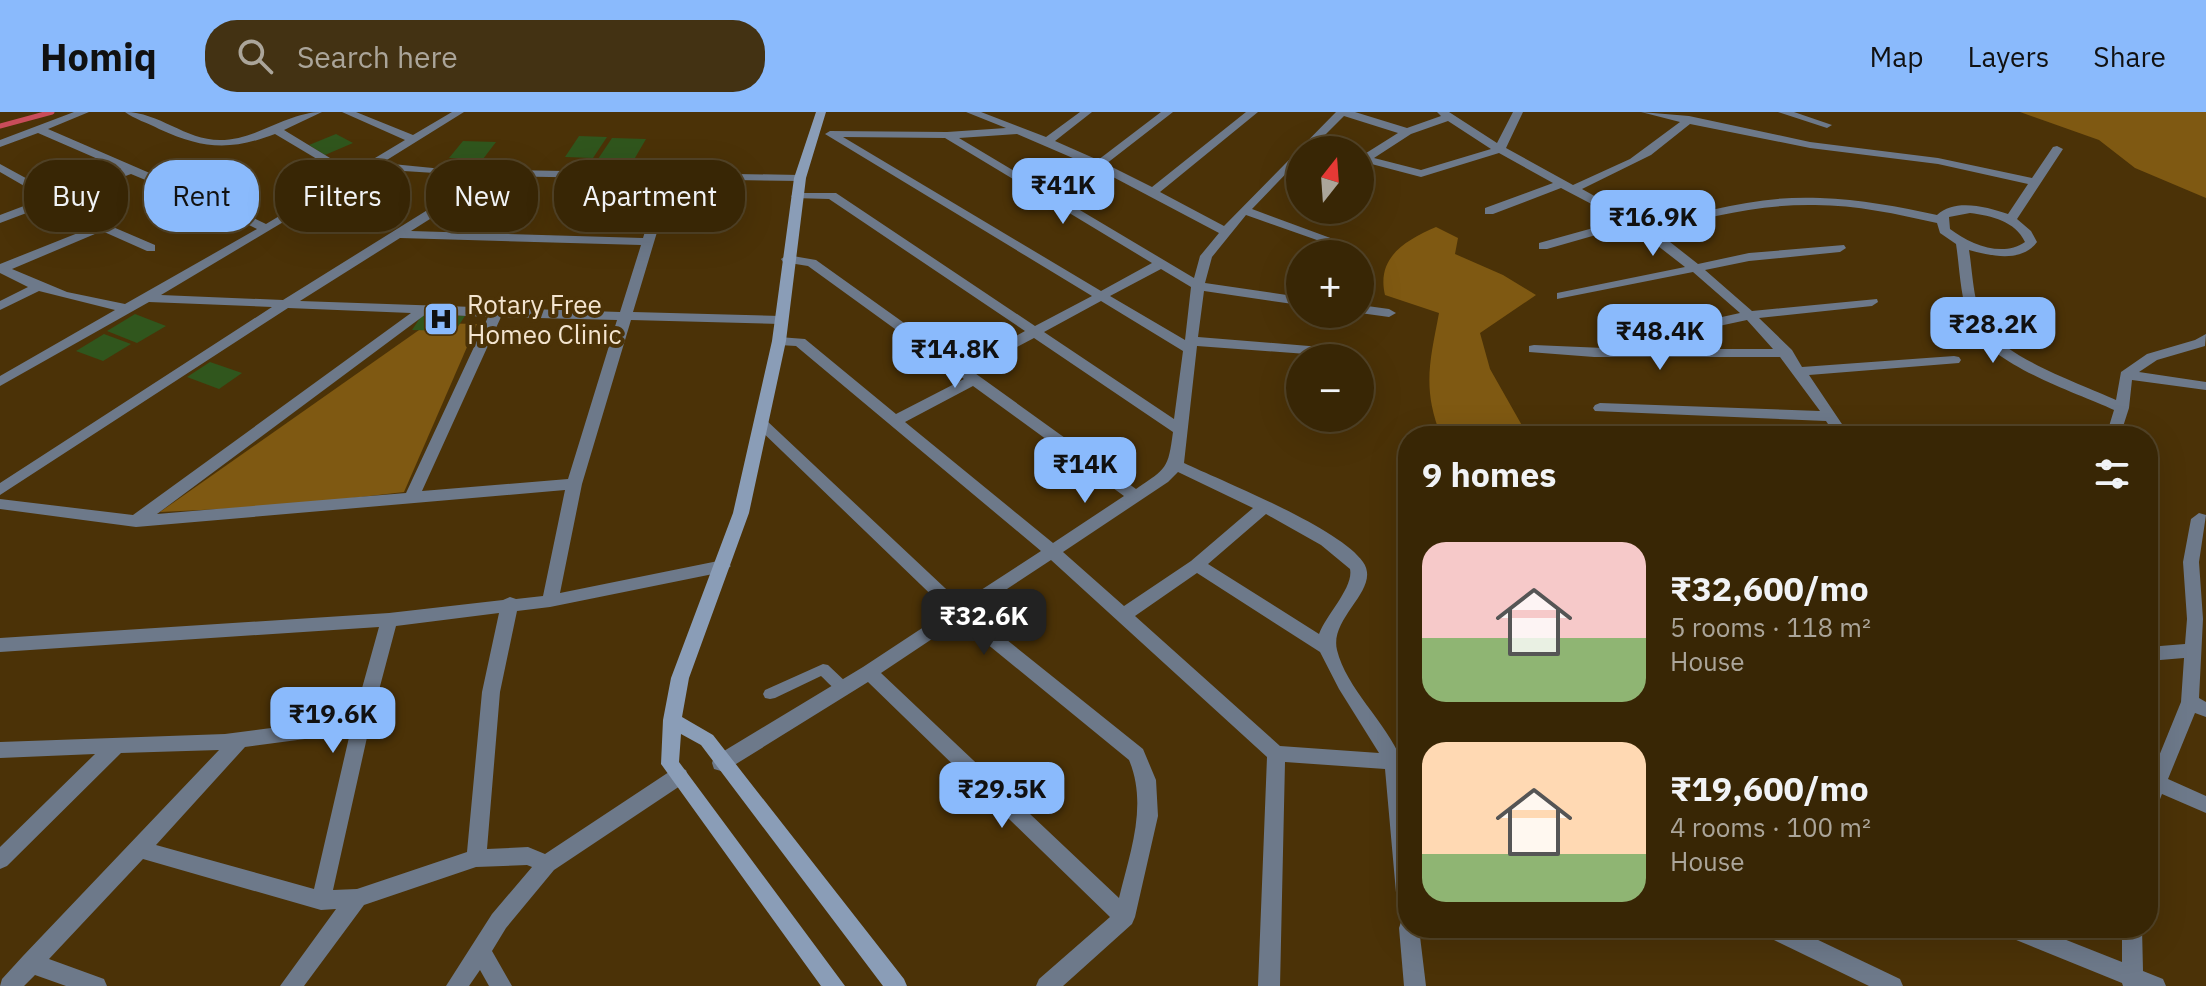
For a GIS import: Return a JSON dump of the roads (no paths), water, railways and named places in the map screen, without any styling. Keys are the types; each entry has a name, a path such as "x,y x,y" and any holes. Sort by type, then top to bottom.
{"street":[{"path":"0,144 84,112"},
{"path":"139,113 189,138 222,145 239,143 317,112"},
{"path":"347,112 414,140"},
{"path":"380,160 459,112"},
{"path":"821,112 822,134 800,178 787,259 779,341 741,513 680,678 672,720 670,764 834,986"},
{"path":"971,112 1027,131 1101,163 1224,231"},
{"path":"1049,140 1087,112"},
{"path":"1101,163 1168,112"},
{"path":"1153,192 1253,112"},
{"path":"1318,136 1343,112 1407,132"},
{"path":"1374,162 1421,174 1499,150 1518,112"},
{"path":"1646,112 1810,145 1938,161 2035,182"},
{"path":"1783,112 1827,125"},
{"path":"1374,152 1445,114 1499,150 1633,221 1754,316 1802,371 1836,426"},
{"path":"1489,211 1639,161 1660,147 1689,119"},
{"path":"38,129 171,187 192,192 266,229"},
{"path":"276,130 326,160"},
{"path":"822,134 947,135 1027,131"},
{"path":"822,134 1191,345 1286,350"},
{"path":"947,135 1198,286 1286,299"},
{"path":"2010,220 2057,149"},
{"path":"0,167 24,182"},
{"path":"721,763 869,672 1135,496 1176,465 1198,286 1206,256 1224,231 1286,167"},
{"path":"745,177 800,178"},
{"path":"797,196 832,195 1180,430"},
{"path":"1646,230 1747,206 1795,202 1877,206 1942,220"},
{"path":"1970,209 2010,220 2029,234 2031,242 2027,247 2007,253 1962,242 1944,230 1942,220 1948,212 1970,209"},
{"path":"0,219 24,210"},
{"path":"1244,210 1329,240"},
{"path":"0,490 426,216"},
{"path":"1543,246 1633,221"},
{"path":"0,382 275,224"},
{"path":"1,269 90,232"},
{"path":"114,232 151,248"},
{"path":"550,601 574,484 651,232"},
{"path":"397,234 648,242"},
{"path":"1962,242 1976,319 1982,332 2013,355 2122,408"},
{"path":"1562,296 1777,253 1840,248"},
{"path":"787,259 812,263 1135,496"},
{"path":"895,421 1034,332 1160,264"},
{"path":"1,269 35,288 129,309"},
{"path":"0,306 35,288"},
{"path":"149,298 422,311 781,320"},
{"path":"1630,353 1659,336 1754,316 1872,302"},
{"path":"136,521 422,311"},
{"path":"1374,311 1389,313"},
{"path":"411,498 496,313"},
{"path":"2116,426 2126,375 2152,357 2200,343 2206,338"},
{"path":"779,341 800,342 1052,551 1276,754 1393,762"},
{"path":"1534,349 1630,353 1787,353"},
{"path":"1802,371 1954,360"},
{"path":"2126,375 2206,386"},
{"path":"1600,408 1830,416"},
{"path":"761,423 960,612 1136,755 1147,780 1148,816 1125,917 1047,986"},
{"path":"1176,465 1312,533 1356,563 1361,575 1358,585 1336,612 1327,631 1327,648"},
{"path":"0,504 136,521 574,484"},
{"path":"1123,615 1197,565 1263,508"},
{"path":"2204,515 2191,562 2200,622 2193,650 2198,706 2158,783 2206,805"},
{"path":"1197,565 1327,648 1374,724 1393,762 1398,813"},
{"path":"0,645 389,620 510,603 550,601 723,566"},
{"path":"476,858 491,692 510,603"},
{"path":"321,901 361,724 389,620"},
{"path":"2158,653 2193,650"},
{"path":"869,672 1125,917"},
{"path":"672,720 707,740 721,763 896,986"},
{"path":"0,750 240,740 361,724"},
{"path":"10,986 240,740"},
{"path":"0,860 115,747"},
{"path":"1269,986 1276,754"},
{"path":"457,986 499,921 547,864 679,776"},
{"path":"139,849 321,901 357,898 476,858 528,856 547,864"},
{"path":"291,986 357,898"},
{"path":"1410,938 1415,986"},
{"path":"1792,938 1892,986"},
{"path":"2034,938 2133,981 2155,986"},
{"path":"2132,938 2133,981"},
{"path":"480,951 501,986"},
{"path":"30,963 96,986"}],"lane":[{"path":"770,694 823,669 843,688"}],"waterway":[{"path":"0,126 52,112"}],"place":[{"name":"Rotary Free Homeo Clinic","path":"441,319"}]}
